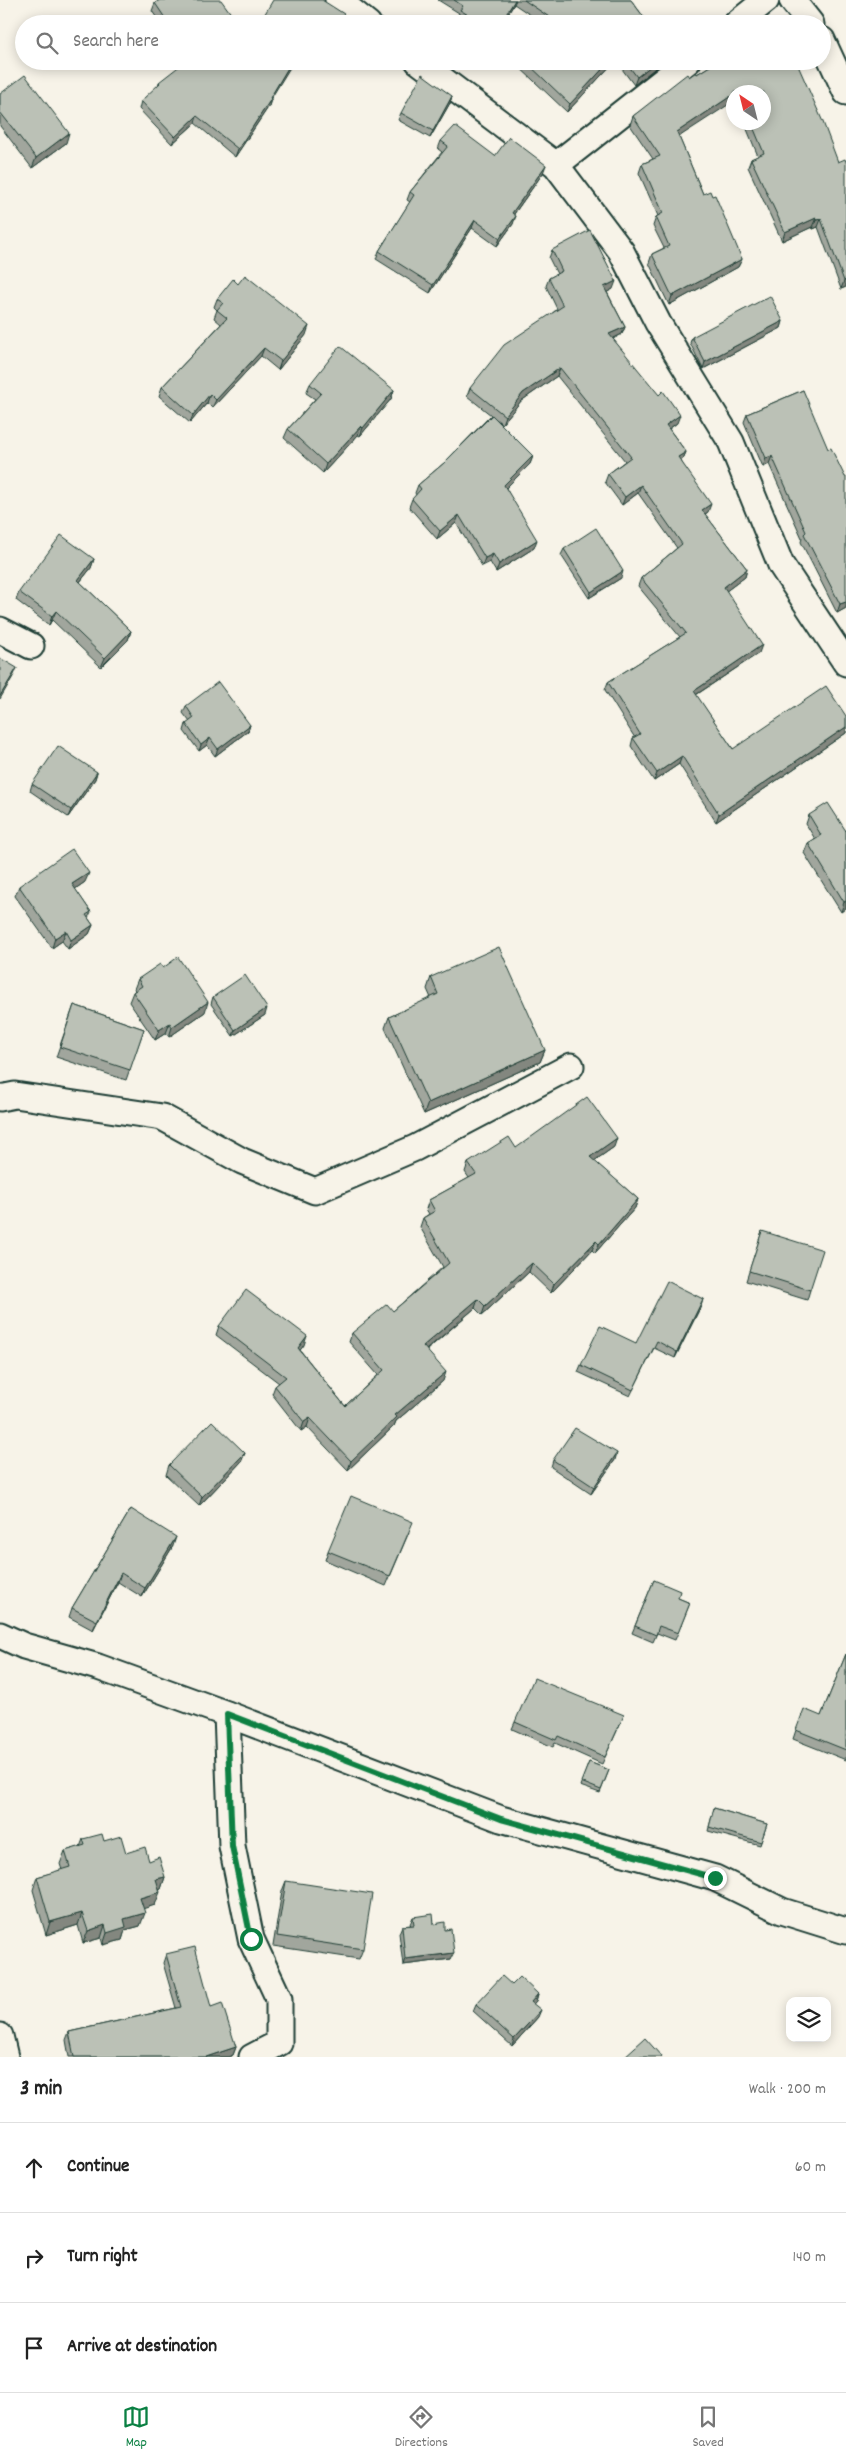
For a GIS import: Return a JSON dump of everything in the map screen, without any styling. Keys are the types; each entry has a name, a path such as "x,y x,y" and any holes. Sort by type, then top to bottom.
{"street":[{"path":"338,0 357,15"},
{"path":"747,15 766,0"},
{"path":"792,0 804,15"},
{"path":"831,60 846,92"},
{"path":"430,70 556,165 621,251 658,324 731,442 781,565 846,663"},
{"path":"556,165 677,70"},
{"path":"0,630 31,646"},
{"path":"0,1098 15,1095 162,1117 242,1161 315,1191 415,1148 571,1066"},
{"path":"0,1635 24,1646 98,1667 227,1714 501,1819 715,1878 782,1910 846,1931"},
{"path":"227,1714 232,1846 251,1939 279,1999 279,2043 252,2057"},
{"path":"0,2036 5,2057"}],"building":[{"path":"160,0 221,0 232,15 163,15 155,3"},
{"path":"273,0 322,0 344,14 343,15 264,15"},
{"path":"454,0 515,0 506,15 468,15 460,10 463,6"},
{"path":"524,0 631,0 642,15 546,15"},
{"path":"174,70 287,70 271,99 238,149 197,116 175,137 141,101 159,82"},
{"path":"534,70 602,70 570,104"},
{"path":"632,70 646,70 637,77"},
{"path":"703,70 800,70 838,162 845,159 846,162 846,280 844,281 821,219 816,220 816,218 785,232 751,159 764,153 754,130 771,130 771,85 726,85 726,99 677,132 703,194 710,191 712,196 715,195 742,259 672,296 652,254 669,246 656,217 663,213 642,164 660,156 633,116 687,74 689,77 696,72 697,74"},
{"path":"422,74 452,96 433,131 401,113"},
{"path":"25,75 69,133 36,158 0,112 0,94"},
{"path":"455,126 495,156 509,137 546,165 512,213 516,216 500,238 475,220 433,285 379,251 414,195 410,192 448,146 441,141"},
{"path":"590,230 616,281 604,287 625,327 609,334 659,395 663,391 680,415 666,425 686,452 678,457 711,504 702,510 747,569 724,587 762,645 694,691 733,749 826,686 846,716 846,727 719,814 682,756 657,773 633,738 640,734 608,682 686,633 641,578 682,544 641,485 625,497 608,474 631,457 560,368 523,393 505,416 470,388 504,345 563,306 549,278 562,271 552,250"},
{"path":"245,275 309,326 281,361 264,348 216,400 210,394 193,415 162,387 227,318 217,310 223,303 217,299 233,279 238,284"},
{"path":"770,296 783,321 705,362 692,337"},
{"path":"340,346 394,390 363,428 361,426 326,464 288,429 321,393 310,384"},
{"path":"803,390 828,449 831,448 846,477 846,602 840,604 804,534 806,532 772,456 766,458 747,414"},
{"path":"492,415 533,456 504,485 537,540 499,564 493,554 485,558 459,515 440,531 412,499 421,489 418,485 444,463"},
{"path":"596,528 623,571 591,592 564,549"},
{"path":"61,535 94,559 78,580 131,631 105,658 56,611 52,616 19,592"},
{"path":"0,658 17,668 0,696"},
{"path":"218,682 250,725 218,749 210,738 201,745 186,724 194,718 186,706"},
{"path":"58,746 97,772 71,810 32,784"},
{"path":"828,803 846,831 846,901 844,902 808,843 821,835 809,815"},
{"path":"72,849 89,873 72,884 91,912 86,915 93,925 71,940 66,931 55,938 19,886"},
{"path":"499,947 545,1050 428,1103 389,1017 438,994 431,977"},
{"path":"178,957 208,1002 172,1027 170,1023 159,1030 133,992 142,986 138,979 160,964 163,968"},
{"path":"245,975 267,1008 235,1030 213,997"},
{"path":"74,1005 144,1029 130,1070 60,1047"},
{"path":"587,1097 617,1138 590,1157 638,1199 599,1244 596,1241 554,1284 532,1263 485,1306 478,1299 423,1346 446,1372 395,1415 397,1417 351,1461 310,1418 304,1422 275,1386 286,1377 219,1326 246,1290 307,1336 298,1348 345,1406 384,1370 352,1333 387,1304 393,1311 449,1263 423,1218 435,1211 429,1200 476,1174 468,1163 509,1137 516,1148"},
{"path":"762,1231 823,1250 810,1290 749,1271"},
{"path":"667,1281 703,1299 677,1352 657,1341 633,1390 581,1365 600,1326 636,1343"},
{"path":"212,1421 245,1453 202,1497 169,1465"},
{"path":"575,1428 617,1453 594,1487 553,1460"},
{"path":"351,1496 413,1522 390,1576 328,1551"},
{"path":"131,1509 176,1537 145,1588 121,1573 97,1621 72,1608"},
{"path":"654,1580 680,1591 678,1598 690,1603 678,1633 659,1626 656,1635 635,1626"},
{"path":"846,1654 846,1750 796,1730 804,1709 821,1716"},
{"path":"534,1678 624,1715 605,1757 558,1736 556,1740 515,1722"},
{"path":"589,1762 609,1770 601,1790 581,1782"},
{"path":"714,1808 767,1824 761,1842 709,1827"},
{"path":"102,1834 104,1841 121,1836 126,1853 145,1847 149,1861 159,1857 165,1877 156,1879 160,1892 140,1898 145,1913 124,1919 126,1927 107,1933 105,1925 88,1931 82,1913 50,1922 37,1877 70,1867 65,1851 85,1845 83,1839"},
{"path":"286,1881 372,1894 363,1949 277,1936"},
{"path":"433,1914 434,1924 445,1922 445,1930 451,1929 454,1953 405,1959 402,1926 414,1925 413,1917"},
{"path":"195,1947 211,2007 222,2003 236,2047 206,2057 74,2057 69,2032 181,2007 166,1954"},
{"path":"502,1976 512,1985 520,1977 538,1994 531,2002 541,2010 514,2039 476,2004"},
{"path":"645,2038 662,2057 624,2057"}],"route":[{"path":"251,1939 232,1846 227,1714 501,1819 715,1878"}]}
